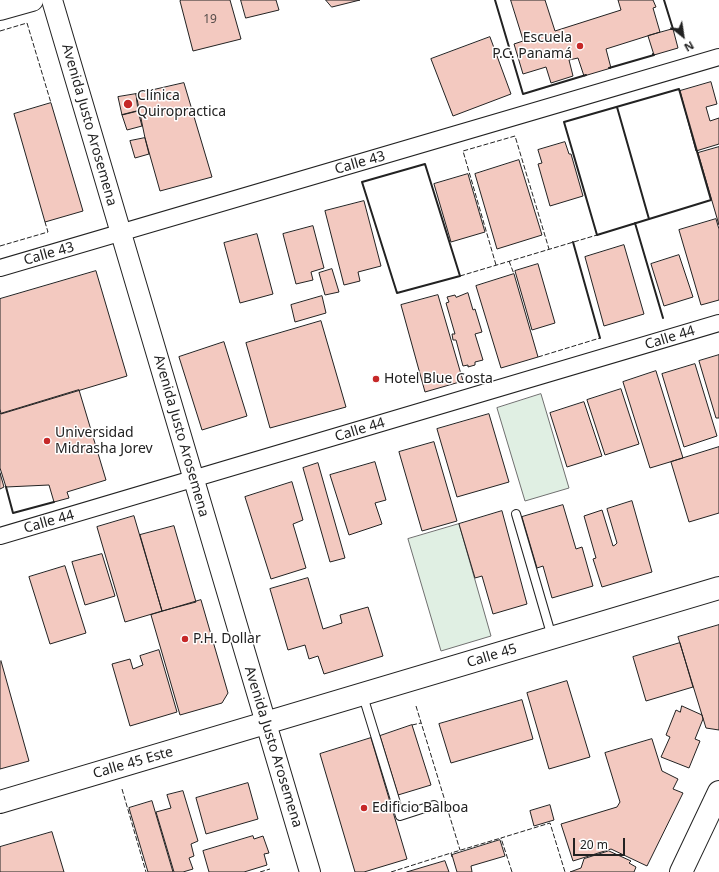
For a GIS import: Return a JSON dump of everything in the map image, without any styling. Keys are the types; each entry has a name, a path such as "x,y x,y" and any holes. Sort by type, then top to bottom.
{"main road":[{"path":"0,9 32,0"},
{"name":"Calle 45","path":"266,724 719,588"},
{"name":"Calle 45 Este","path":"0,802 266,724"},
{"path":"681,872 719,792"}],"street":[{"name":"Avenida Justo Arosemena","path":"52,0 310,872"},
{"name":"Calle 43","path":"0,268 719,57"},
{"name":"Calle 44","path":"0,536 719,323"}],"lane":[{"path":"516,514 552,638"},
{"path":"363,695 400,816 434,805"}],"green space":[{"path":"541,394 569,488 525,501 497,408"},
{"path":"459,524 491,636 441,651 408,539"}],"building":[{"path":"230,0 241,39 193,51 180,1"},
{"path":"241,0 276,0 279,10 246,18"},
{"path":"326,0 360,0 332,7"},
{"name":"Escuela P.C. Panamá","path":"511,0 545,0 555,31 621,10 618,0 653,0 656,7 653,8 660,32 606,49 611,68 584,76 578,58 569,60 573,76 551,83 546,67 523,74 514,44 523,41"},
{"path":"673,29 678,48 654,55 648,36"},
{"path":"490,37 511,94 453,116 431,59"},
{"path":"711,82 717,104 706,107 710,121 719,118 719,144 696,151 680,91"},
{"path":"184,83 212,177 160,191 145,138 136,94"},
{"name":"Clínica Quiropractica","path":"136,94 138,111 122,115 118,97"},
{"path":"51,103 83,211 45,222 14,114"},
{"path":"138,111 142,126 127,130 122,115"},
{"path":"145,138 149,154 135,158 130,141"},
{"path":"565,142 569,154 571,154 583,196 550,206 538,164 542,163 538,150"},
{"path":"719,147 719,225 698,153"},
{"path":"519,160 542,235 497,249 475,174"},
{"path":"468,174 485,232 451,242 434,184"},
{"path":"364,201 381,266 358,272 360,281 344,285 325,211"},
{"path":"716,219 719,229 719,300 701,305 679,230"},
{"path":"313,226 324,268 311,272 313,280 296,284 283,234"},
{"path":"257,234 273,294 240,303 224,243"},
{"path":"624,245 644,314 604,326 585,257"},
{"path":"679,255 693,297 664,306 651,264"},
{"path":"538,264 555,323 532,330 515,271"},
{"path":"332,269 339,292 325,295 319,273"},
{"path":"96,271 127,376 1,414 0,299"},
{"path":"514,274 538,357 501,368 476,286"},
{"path":"468,293 482,332 475,334 483,360 475,362 475,365 468,367 468,365 463,366 456,340 453,340 452,334 455,334 446,303 449,302 447,297 455,295 456,297"},
{"path":"438,295 463,381 425,392 401,305"},
{"path":"322,296 326,313 295,322 291,305"},
{"path":"321,321 346,407 270,428 246,343"},
{"path":"224,342 247,416 202,430 179,357"},
{"path":"719,355 719,418 716,418 699,361"},
{"path":"695,364 717,436 684,447 662,374"},
{"path":"656,371 683,458 650,468 623,382"},
{"path":"621,389 639,444 605,455 587,400"},
{"name":"Universidad Midrasha Jorev","path":"79,390 106,480 67,492 69,498 54,502 49,485 6,487 0,468 0,414"},
{"path":"584,402 602,456 567,467 550,413"},
{"path":"489,414 509,482 457,497 437,429"},
{"path":"434,442 457,521 422,531 399,452"},
{"path":"719,447 719,513 689,522 671,462"},
{"path":"375,462 386,500 375,503 382,524 349,535 330,475"},
{"path":"318,463 345,558 330,562 303,468"},
{"path":"0,473 4,487 0,489"},
{"path":"292,482 303,520 293,524 306,568 271,579 245,497"},
{"path":"632,501 652,572 602,587 593,559 596,558 584,516 602,510 613,546 617,543 607,509"},
{"path":"563,505 576,549 582,547 593,586 552,598 543,566 537,568 522,517"},
{"path":"502,511 527,604 493,614 482,576 475,578 459,524"},
{"path":"134,516 162,611 125,622 97,527"},
{"path":"174,526 196,602 162,611 140,535"},
{"path":"102,554 115,596 85,605 72,562"},
{"path":"65,566 86,633 50,644 29,577"},
{"path":"308,578 323,629 342,623 340,615 368,607 383,656 324,674 318,656 309,659 305,645 288,650 270,589"},
{"name":"P.H. Dollar","path":"201,600 228,693 222,703 180,715 151,615"},
{"path":"719,625 719,730 706,728 678,637"},
{"path":"680,643 693,687 646,701 633,657"},
{"path":"159,650 177,712 130,726 112,664 130,659 133,669 143,665 140,656"},
{"path":"1,661 29,761 0,769 0,662"},
{"path":"567,681 590,757 549,769 527,693"},
{"path":"522,700 533,739 451,763 439,724"},
{"path":"682,706 702,715 703,719 695,739 700,741 689,768 661,757 670,737 666,735 676,710 680,712"},
{"path":"412,725 431,785 398,795 380,736"},
{"name":"Edificio Balboa","path":"371,738 407,859 364,872 355,872 320,754"},
{"path":"652,739 662,771 678,779 673,789 683,793 647,866 611,849 573,861 561,824 617,807 620,802 605,753"},
{"path":"248,783 258,819 206,834 196,798"},
{"path":"183,791 198,841 191,844 194,856 189,858 193,869 183,872 174,872 156,812 171,808 167,795"},
{"path":"152,801 173,872 148,872 129,808"},
{"path":"550,805 554,820 534,826 530,811"},
{"path":"52,832 64,872 0,872 0,847"},
{"path":"253,836 254,839 263,836 269,853 264,854 267,865 244,872 209,872 203,851"},
{"path":"500,840 505,856 471,866 472,872 457,872 452,855"},
{"path":"609,851 631,861 629,863 636,867 634,872 570,872 581,868 584,859"},
{"path":"445,861 449,872 407,872"}],"fence":[{"path":"0,31 27,23 51,103"},
{"path":"496,265 463,151 515,136 549,249"},
{"path":"0,246 48,232 45,222"},
{"path":"460,276 597,235"},
{"path":"509,261 514,274"},
{"path":"538,357 600,338"},
{"path":"416,706 460,850"},
{"path":"412,725 421,723"},
{"path":"122,789 146,872"},
{"path":"512,872 501,838 550,823 565,872"},
{"path":"452,857 451,853 501,838"},
{"path":"391,872 451,853"},
{"path":"260,872 270,869"}],"wall":[{"path":"495,0 523,94 586,75"},
{"path":"664,0 673,29 671,29"},
{"path":"609,68 654,55 653,54"},
{"path":"679,89 711,200 597,235 564,122 679,89"},
{"path":"617,107 649,219"},
{"path":"425,164 460,276 397,293 362,182 425,164"},
{"path":"635,223 663,318"},
{"path":"573,242 600,338"},
{"path":"6,487 13,513 54,502"}],"place":[{"name":"Escuela P.C. Panamá","path":"580,46"},
{"name":"Clínica Quiropractica","path":"128,104"},
{"name":"Hotel Blue Costa","path":"376,379"},
{"name":"Universidad Midrasha Jorev","path":"47,441"},
{"name":"P.H. Dollar","path":"185,639"},
{"name":"Edificio Balboa","path":"364,808"}]}
